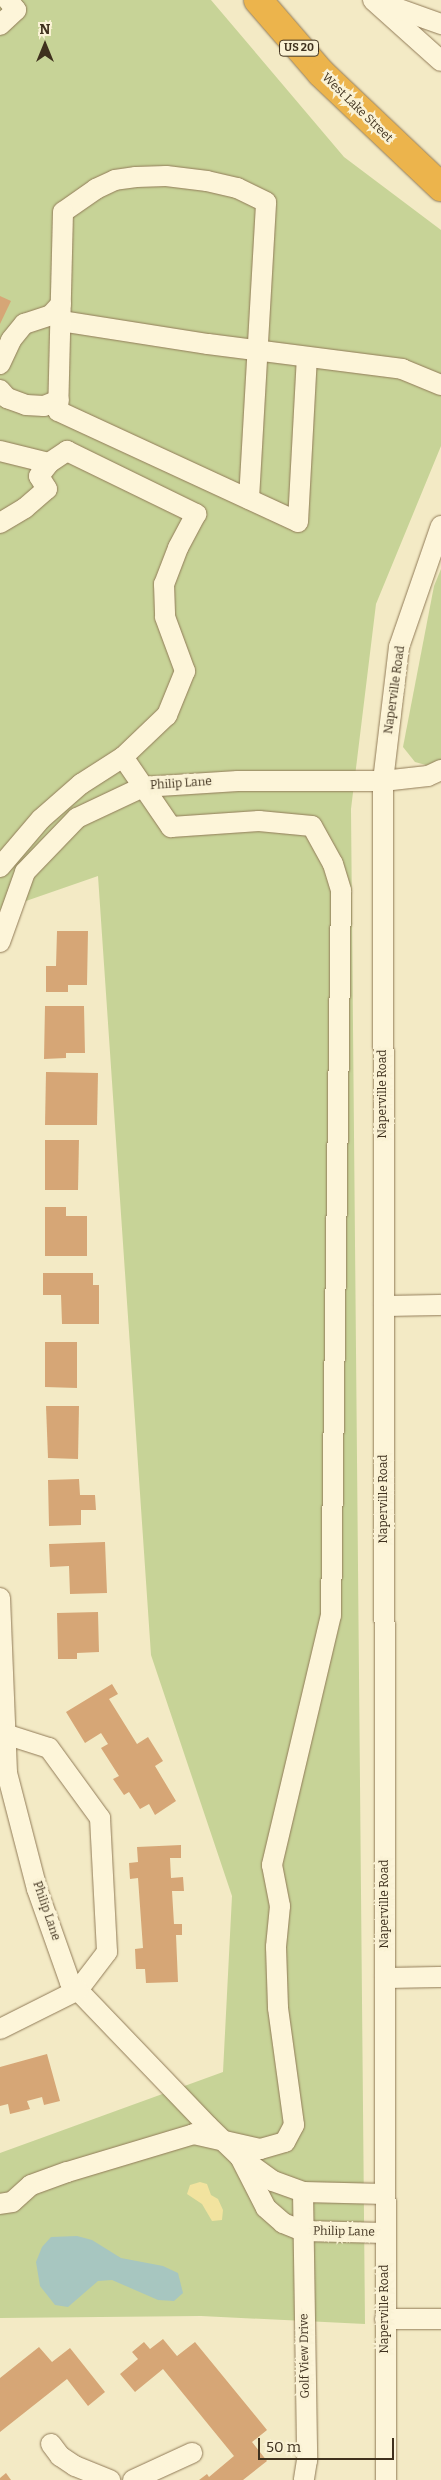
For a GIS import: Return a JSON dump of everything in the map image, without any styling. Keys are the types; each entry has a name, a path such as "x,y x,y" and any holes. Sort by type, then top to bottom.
{"highway":[{"name":"West Lake Street","path":"258,0 321,73 441,188"}],"street":[{"path":"0,24 16,10 8,0"},
{"path":"374,0 441,24"},
{"path":"374,0 441,61"},
{"path":"249,499 266,202 253,194 219,183 182,177 136,177 115,180 77,200 63,212 58,411 298,522 307,357"},
{"path":"0,364 11,340 24,324 61,313 257,351 402,369 441,385"},
{"path":"0,390 7,398 26,405 44,406 59,400"},
{"path":"0,451 49,463"},
{"path":"0,523 25,508 47,489 39,476 49,463 67,451 196,514 178,548 164,584 165,617 186,671 167,715 123,757 81,784 41,819 0,867"},
{"name":"Naperville Road","path":"386,2480 382,781 400,647 441,526"},
{"path":"0,2204 12,2202 31,2185 67,2172 194,2134 260,2149 285,2142 294,2125 278,2008 276,1947 280,1906 272,1865 331,1615 341,891 333,864 312,826 259,821 171,827 123,757"},
{"name":"Philip Lane","path":"0,942 25,872 76,818 143,787 238,781 382,781 428,776 441,770"},
{"path":"384,1306 441,1305"},
{"name":"Philip Lane","path":"0,1598 3,1736 7,1773 37,1889 70,1982 223,2141 240,2157 273,2181 303,2192 385,2194"},
{"path":"0,2029 78,1990 108,1952 100,1818 49,1748 3,1736"},
{"path":"385,1978 441,1977"},
{"name":"Philip Lane","path":"240,2157 266,2208 283,2223 303,2231 385,2233"},
{"name":"Philip Lane","path":"303,2192 303,2231"},
{"name":"Golf View Drive","path":"303,2231 307,2460 304,2480"},
{"path":"385,2319 441,2319"},
{"path":"52,2444 60,2456 75,2466 110,2480"},
{"path":"133,2480 192,2453"}],"green space":[{"path":"0,0 211,0 344,157 441,230 441,446 376,604 351,809 365,2324 201,2316 0,2318 0,2153 223,2072 232,1896 151,1655 98,876 0,910"},
{"path":"441,569 441,765 433,767 415,762 403,747 434,586"}],"sand":[{"path":"200,2182 207,2184 211,2195 218,2199 223,2210 222,2220 212,2221 202,2204 187,2194 190,2185"}],"water":[{"path":"77,2236 92,2240 121,2258 163,2266 178,2273 183,2293 174,2301 158,2300 112,2280 98,2281 68,2307 55,2305 40,2286 36,2262 42,2247 51,2237"}],"building":[{"path":"0,296 11,301 0,324"},
{"path":"57,931 88,931 87,985 68,985 68,992 46,992 46,966 56,966"},
{"path":"45,1006 84,1006 85,1053 66,1053 66,1058 44,1059"},
{"path":"46,1072 98,1073 97,1125 45,1125"},
{"path":"45,1140 79,1140 78,1190 45,1190"},
{"path":"45,1207 66,1207 66,1216 87,1216 87,1256 45,1256"},
{"path":"43,1273 93,1273 93,1285 99,1285 99,1324 62,1324 61,1295 43,1295"},
{"path":"45,1342 77,1342 77,1388 45,1387"},
{"path":"46,1406 79,1406 78,1459 48,1458"},
{"path":"79,1479 80,1495 95,1495 96,1510 81,1510 81,1525 49,1526 48,1480"},
{"path":"105,1542 107,1593 70,1594 69,1566 50,1567 49,1544"},
{"path":"98,1612 99,1652 77,1653 77,1659 58,1659 57,1613"},
{"path":"112,1684 118,1694 109,1699 137,1744 148,1737 163,1761 155,1766 176,1801 155,1815 149,1804 140,1809 129,1792 124,1795 113,1779 119,1776 101,1748 108,1744 101,1733 85,1743 66,1712"},
{"path":"181,1845 181,1858 170,1858 171,1878 183,1877 184,1891 172,1891 174,1924 182,1924 182,1935 176,1935 178,1982 146,1983 145,1969 136,1969 135,1949 143,1948 138,1878 130,1879 129,1863 138,1862 137,1847"},
{"path":"47,2054 60,2101 44,2105 42,2097 27,2101 30,2109 10,2114 8,2104 0,2106 0,2067"},
{"path":"163,2339 177,2356 195,2342 267,2430 252,2442 267,2461 243,2480 199,2480 207,2474 209,2477 234,2456 163,2369 135,2392 120,2374 138,2359 132,2352 144,2342 150,2349"},
{"path":"39,2347 52,2362 70,2348 105,2392 88,2406 67,2379 0,2432 0,2378"},
{"path":"6,2473 11,2480 0,2480 0,2478"}]}
